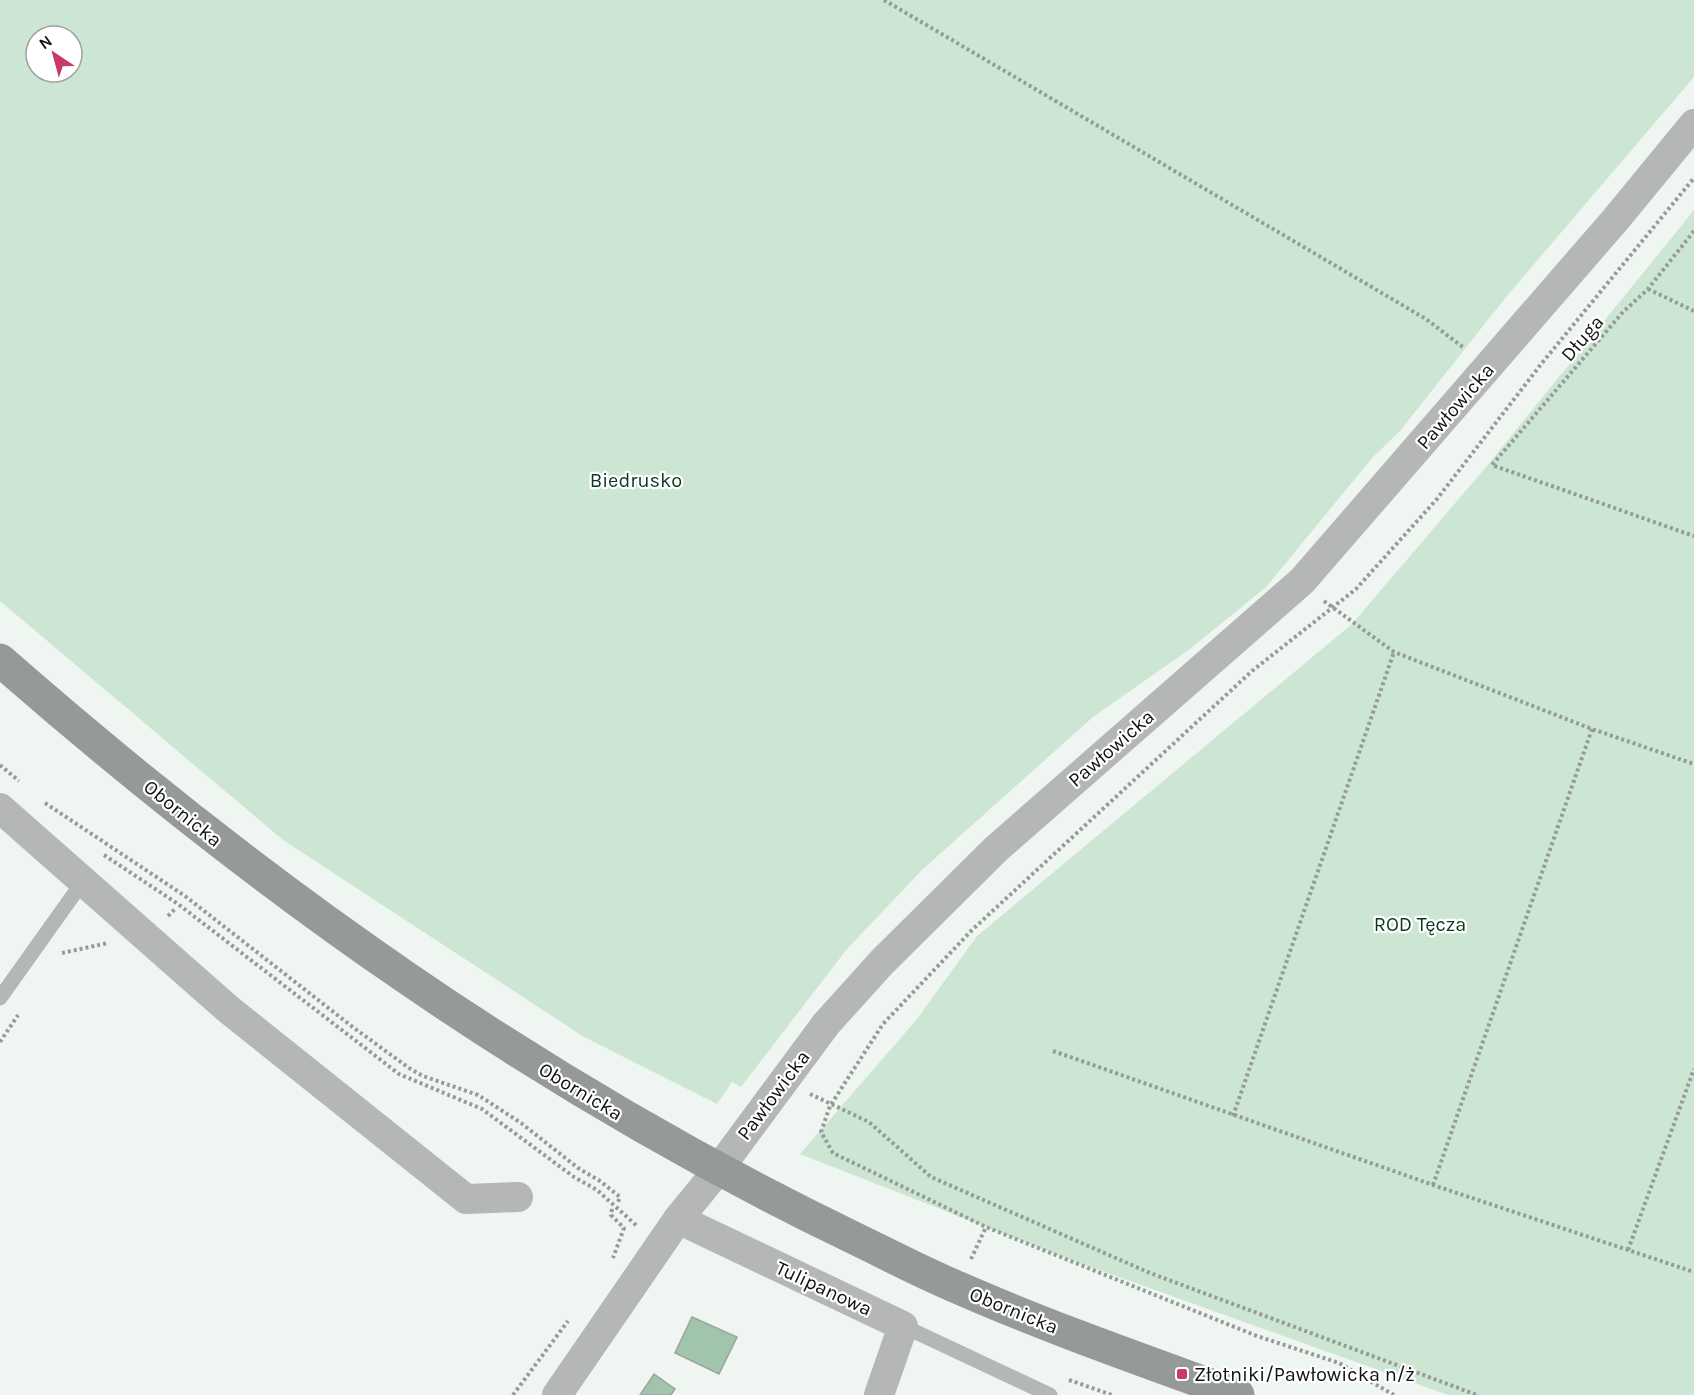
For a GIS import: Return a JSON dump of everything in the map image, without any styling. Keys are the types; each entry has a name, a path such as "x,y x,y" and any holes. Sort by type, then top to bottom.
{"main road":[{"name":"Obornicka","path":"0,660 198,827 366,950 554,1076 718,1170 957,1288 1238,1395"}],"street":[{"name":"Pawłowicka","path":"557,1395 678,1219 718,1170 783,1078 826,1024 882,962 996,849 1302,581 1490,367 1694,124"},
{"path":"0,808 228,1009 466,1199 518,1197"},
{"name":"Tulipanowa","path":"678,1219 903,1326"},
{"path":"879,1395 903,1326"}],"lane":[{"path":"0,998 84,880"},
{"path":"903,1326 1050,1395"}],"path":[{"path":"884,0 1426,319 1490,367"},
{"path":"1394,1395 1339,1363 1257,1336 986,1227 833,1153 821,1132 830,1106 884,1024 972,930 1252,671 1356,589 1437,499 1542,363 1694,178"},
{"name":"Długa","path":"1694,231 1648,289 1623,312 1492,465 1694,536"},
{"path":"1648,289 1694,311"},
{"path":"1302,581 1331,607 1394,652 1592,729 1694,764"},
{"path":"1233,1116 1394,652"},
{"path":"1433,1185 1592,729"},
{"path":"0,765 26,787"},
{"path":"43,802 185,896 409,1068 423,1076 478,1095 499,1108 578,1168 600,1180 620,1197 618,1202"},
{"path":"103,854 178,904 399,1074 482,1109 574,1178 597,1190 642,1230 654,1212 678,1219"},
{"path":"182,901 185,896"},
{"path":"60,953 115,941"},
{"path":"0,1042 20,1012"},
{"path":"1053,1051 1433,1185 1694,1272"},
{"path":"1628,1250 1694,1069"},
{"path":"783,1078 830,1106 869,1122 931,1177 1150,1273 1477,1395"},
{"path":"612,1209 611,1215 624,1228 624,1234 614,1249 613,1266"},
{"path":"513,1395 575,1312"}],"green space":[{"name":"Biedrusko","path":"0,0 1694,0 1694,77 1506,297 1400,431 1373,457 1266,587 1190,649 1093,717 922,870 847,949 741,1087 732,1082 717,1104 584,1037 283,840 0,601"},
{"name":"ROD Tęcza","path":"1694,210 1694,1395 1448,1395 1063,1257 800,1154 917,1019 977,936 1352,624 1486,467"}],"building":[{"path":"692,1317 737,1337 719,1374 675,1353"},
{"path":"654,1374 675,1389 671,1395 640,1395"}],"place":[{"name":"Złotniki/Pawłowicka n/ż","path":"1182,1374"}]}
